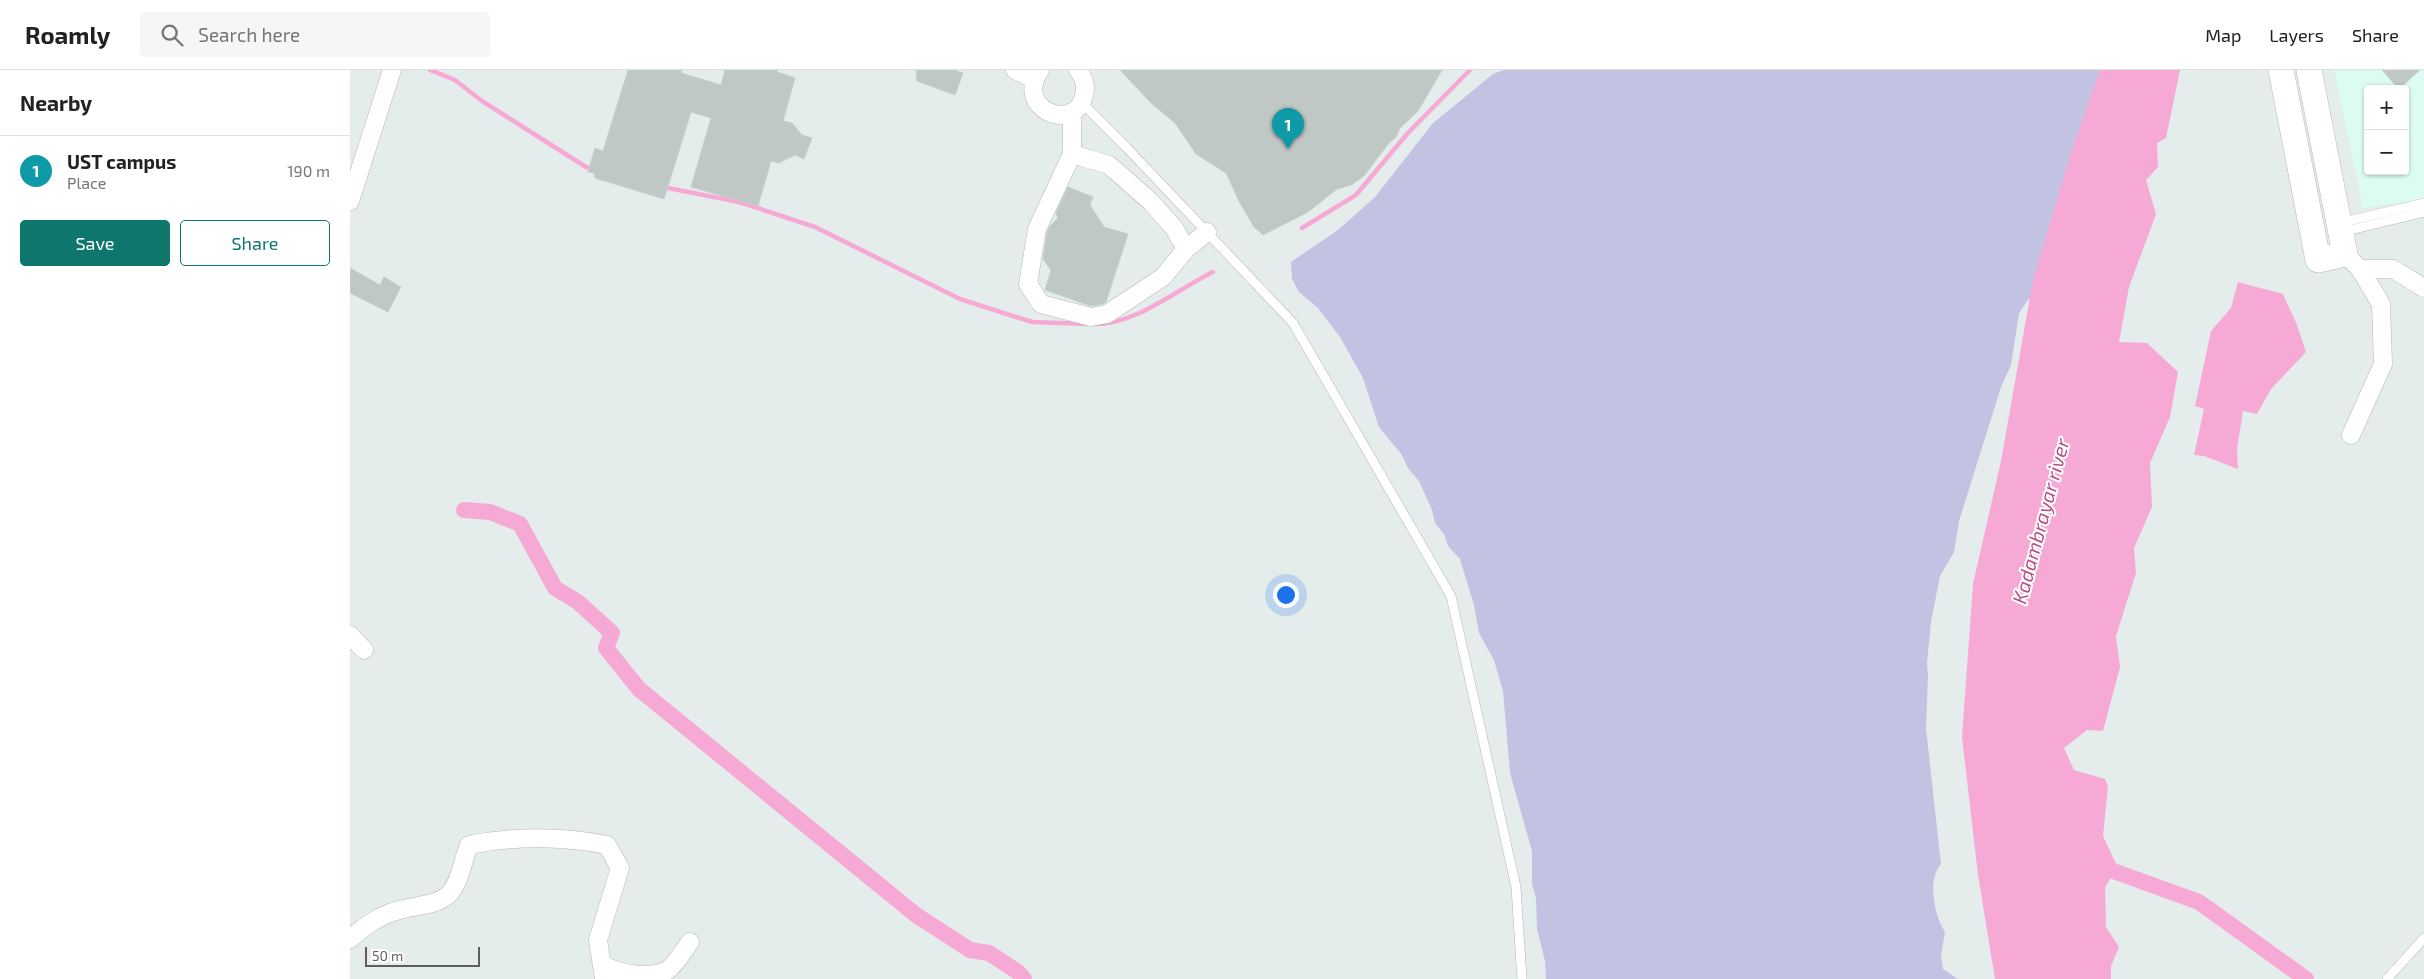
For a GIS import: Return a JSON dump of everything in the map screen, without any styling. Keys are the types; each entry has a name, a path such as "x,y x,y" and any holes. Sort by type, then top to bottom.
{"street":[{"path":"350,201 392,70"},
{"path":"1015,70 1037,75 1033,92 1037,104 1047,112 1060,115 1077,108"},
{"path":"2281,70 2318,260 2347,245"},
{"path":"2309,70 2347,245 2381,304 2384,364 2351,435"},
{"path":"1082,73 1086,91 1077,108 1072,154 1037,229 1028,284 1041,304 1090,318 1108,314 1163,277 1186,249 1207,232"},
{"path":"1072,154 1109,165 1150,200 1174,228 1186,249"},
{"path":"2347,245 2424,288"},
{"path":"350,635 364,650"},
{"path":"350,939 366,924 396,910 428,904 448,895 457,880 469,845 494,840 580,840 607,845 620,868 598,940 603,972 654,978 668,970 690,942"}],"lane":[{"path":"1077,108 1207,232 1294,323 1451,596 1516,887 1522,979"},
{"path":"2347,245 2424,203"},
{"path":"2347,245 2424,212"},
{"path":"2387,979 2424,938"}],"shaded area":[{"path":"1504,70 2101,70 2047,294 2028,300 2019,313 2011,365 2001,387 1959,521 1954,552 1940,576 1931,622 1927,663 1926,728 1941,864 1934,879 1933,888 1935,907 1945,932 1941,956 1943,969 1958,979 1546,979 1545,961 1537,929 1536,898 1532,884 1532,851 1510,773 1503,691 1494,660 1479,633 1474,605 1460,559 1448,546 1444,534 1435,523 1432,510 1419,481 1408,468 1402,455 1379,427 1363,378 1340,337 1318,308 1299,292 1292,279 1291,262 1338,230 1375,197 1433,123 1493,74"},
{"path":"2334,70 2424,70 2424,199 2363,208"}],"water":[{"name":"Kadambrayar river","path":"2100,70 2180,70 2166,138 2157,143 2158,167 2146,180 2156,214 2129,287 2119,342 2147,343 2178,372 2170,417 2150,463 2152,507 2134,548 2136,573 2116,636 2120,667 2103,731 2087,730 2064,748 2074,770 2105,779 2108,786 2103,836 2117,866 2105,888 2106,927 2119,947 2111,966 2111,979 1995,979 1978,875 1962,737 1973,584 2001,461 2033,280 2072,150"},
{"path":"2238,282 2283,294 2297,325 2306,352 2271,389 2257,414 2243,411 2237,449 2238,469 2204,456 2194,455 2204,409 2195,406 2211,331 2231,308"}],"building":[{"path":"628,70 682,70 681,73 721,85 725,70 778,70 777,72 795,78 783,121 792,123 802,135 812,138 804,159 795,155 779,163 771,161 758,206 691,187 711,118 691,112 664,199 595,178 594,173 588,172 595,148 603,151"},
{"path":"916,70 955,70 963,73 955,95 917,81"},
{"path":"1120,70 1442,70 1418,111 1400,128 1396,137 1389,143 1364,176 1351,185 1337,189 1308,212 1263,235 1254,227 1226,173 1196,154 1175,123 1151,103"},
{"path":"2382,70 2420,70 2403,85 2395,85"},
{"path":"1068,187 1093,197 1090,205 1104,227 1128,234 1106,302 1103,304 1091,306 1045,290 1051,270 1043,259 1047,233 1050,226 1058,218 1056,213"},
{"path":"350,268 380,285 384,277 401,287 388,312 350,293"}],"waterway":[{"path":"430,70 455,80 482,101 586,167 593,169"},
{"path":"1302,228 1356,195 1407,134 1470,70"},
{"path":"663,187 739,202 815,227 960,299 1032,322 1087,324"},
{"path":"1095,324 1110,323 1141,312 1213,272"},
{"path":"464,510 490,512 520,524 555,588 578,602 612,633 606,648 639,689 916,915 970,950 989,953 1018,972 1024,979"},
{"path":"2094,864 2199,902 2306,979"}],"place":[{"name":"UST campus","path":"1288,149"}]}
